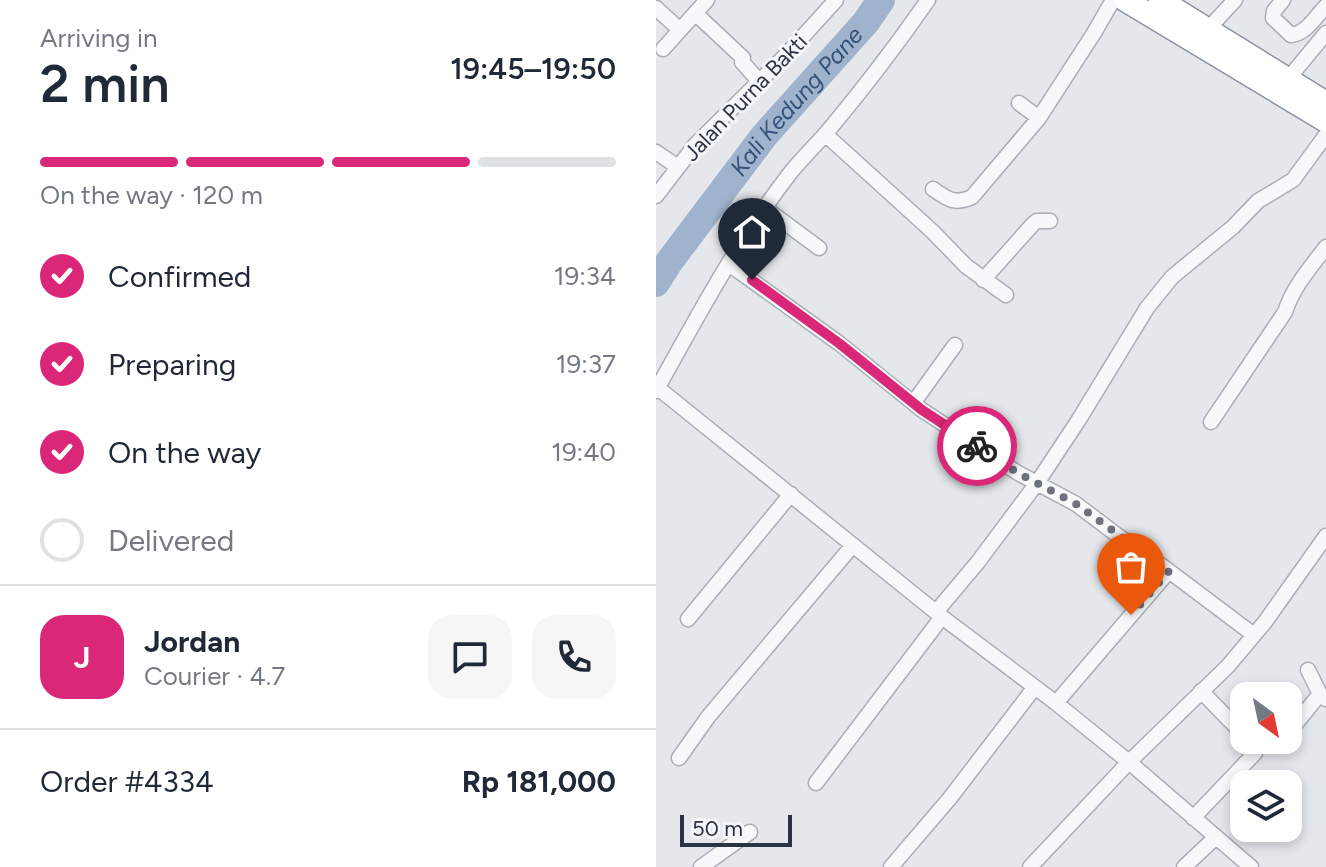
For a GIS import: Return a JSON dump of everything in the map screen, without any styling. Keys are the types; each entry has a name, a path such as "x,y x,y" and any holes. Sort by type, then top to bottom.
{"highway":[{"path":"1125,0 1194,21 1325,105"},
{"path":"1160,0 1325,105"}],"street":[{"path":"663,49 707,0"},
{"name":"Jalan Purna Bakti","path":"656,196 696,144 803,38 836,0"},
{"path":"928,0 890,55 792,171 765,208 693,323 657,390 1056,703 1251,867"},
{"path":"933,189 956,202 972,197 1039,118 1113,0"},
{"path":"1194,21 1235,0"},
{"path":"1283,0 1273,18 1291,35 1305,29 1326,6"},
{"path":"657,4 680,30"},
{"path":"695,13 743,58 742,62 759,81"},
{"path":"1288,79 1322,37 1305,29"},
{"path":"1019,103 1039,118"},
{"path":"825,134 983,280 1006,295"},
{"path":"816,783 1037,483 1147,308 1172,277 1233,227 1265,195 1293,180 1326,135"},
{"path":"656,152 678,167"},
{"path":"765,208 819,248"},
{"path":"983,280 1034,223 1050,221"},
{"path":"1211,422 1285,312 1297,285 1326,247"},
{"path":"729,264 914,402 1018,473 1076,504 1254,635"},
{"path":"914,402 955,345"},
{"path":"688,619 791,494"},
{"path":"1030,867 1129,762 1228,666 1290,589 1326,536"},
{"path":"679,758 708,717 853,545"},
{"path":"1056,703 1169,571"},
{"path":"1302,718 1323,696 1308,670"},
{"path":"891,867 950,798 1035,687"},
{"path":"1201,691 1230,721"},
{"path":"1193,818 1254,754"},
{"path":"701,867 750,832"},
{"path":"1184,867 1216,837"}],"waterway":[{"name":"Kali Kedung Pane","path":"656,283 764,136 866,22 881,0"}],"way so far":[{"path":"977,446 1018,473 1076,504 1169,571 1131,615"}],"route":[{"path":"752,280 840,344 922,410 977,446"}]}
